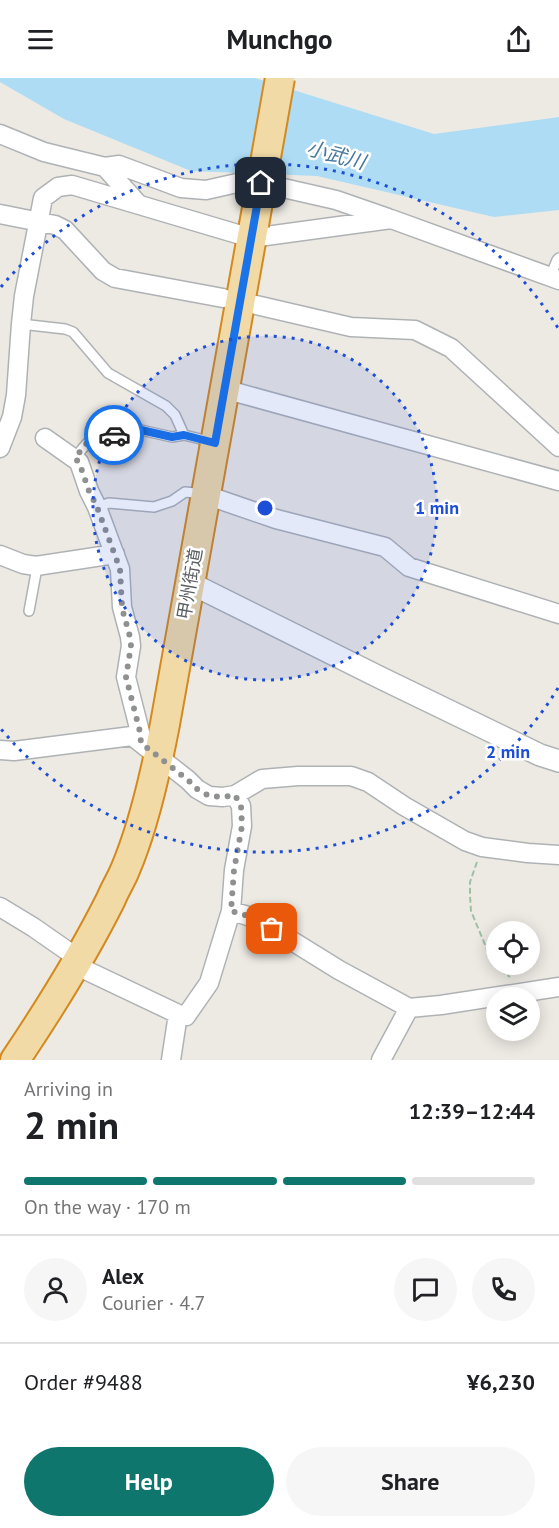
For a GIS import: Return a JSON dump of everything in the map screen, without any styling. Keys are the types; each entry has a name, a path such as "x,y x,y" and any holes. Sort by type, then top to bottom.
{"highway":[{"name":"甲州街道","path":"13,1060 61,991 98,926 126,869 141,822 150,750 190,583 280,78"}],"street":[{"path":"0,134 44,152 105,167 119,165 181,188 206,190 237,183 270,185 336,200 554,279"},
{"path":"105,167 139,205"},
{"path":"0,448 12,417 11,406 24,296 43,198 58,187 72,185 139,205 252,232 391,219"},
{"path":"0,214 55,225 64,230 103,271 115,278 223,298"},
{"path":"256,305 351,327 415,330 451,348 559,447"},
{"path":"224,389 559,481"},
{"path":"45,438 79,462 115,554 120,569 122,608 131,646 126,677 140,732 150,750"},
{"path":"206,495 276,519 385,547 409,567 559,614"},
{"path":"0,555 36,566 115,554"},
{"path":"190,583 540,755 559,761"},
{"path":"0,750 14,751 132,736 197,789 209,796 235,795 262,779 351,776 368,782 465,841 482,847 559,855"},
{"path":"0,907 33,927 77,962 186,1016 209,983 231,911 234,870 242,826 241,806 235,795"},
{"path":"231,911 255,918 339,970 410,1008 486,999"},
{"path":"540,990 559,987"},
{"path":"381,1060 410,1008"},
{"path":"171,1060 178,1014"},
{"path":"0,1054 13,1060"}],"lane":[{"path":"554,279 556,260 559,258"},
{"path":"21,324 65,329 73,333 108,374 166,406 175,415 184,435"},
{"path":"75,459 78,452 95,436 101,434 114,436 119,425 172,437 184,435 215,443"},
{"path":"97,507 109,503 154,507 172,501 185,492 206,495"},
{"path":"29,611 36,566"}],"path":[{"path":"482,847 470,882 471,911 493,964 523,984 524,987"}],"water":[{"name":"小武川","path":"0,78 255,78 434,134 559,117 559,210 494,217 317,176 191,171 64,119 0,82"}],"way so far":[{"path":"114,435 95,436 78,452 75,459 79,462 120,569 122,608 131,646 126,677 141,743 197,789 209,796 235,795 241,806 242,826 234,870 231,911 255,918 272,929"}],"route":[{"path":"114,435 119,425 172,437 184,435 215,443 261,183"}]}
